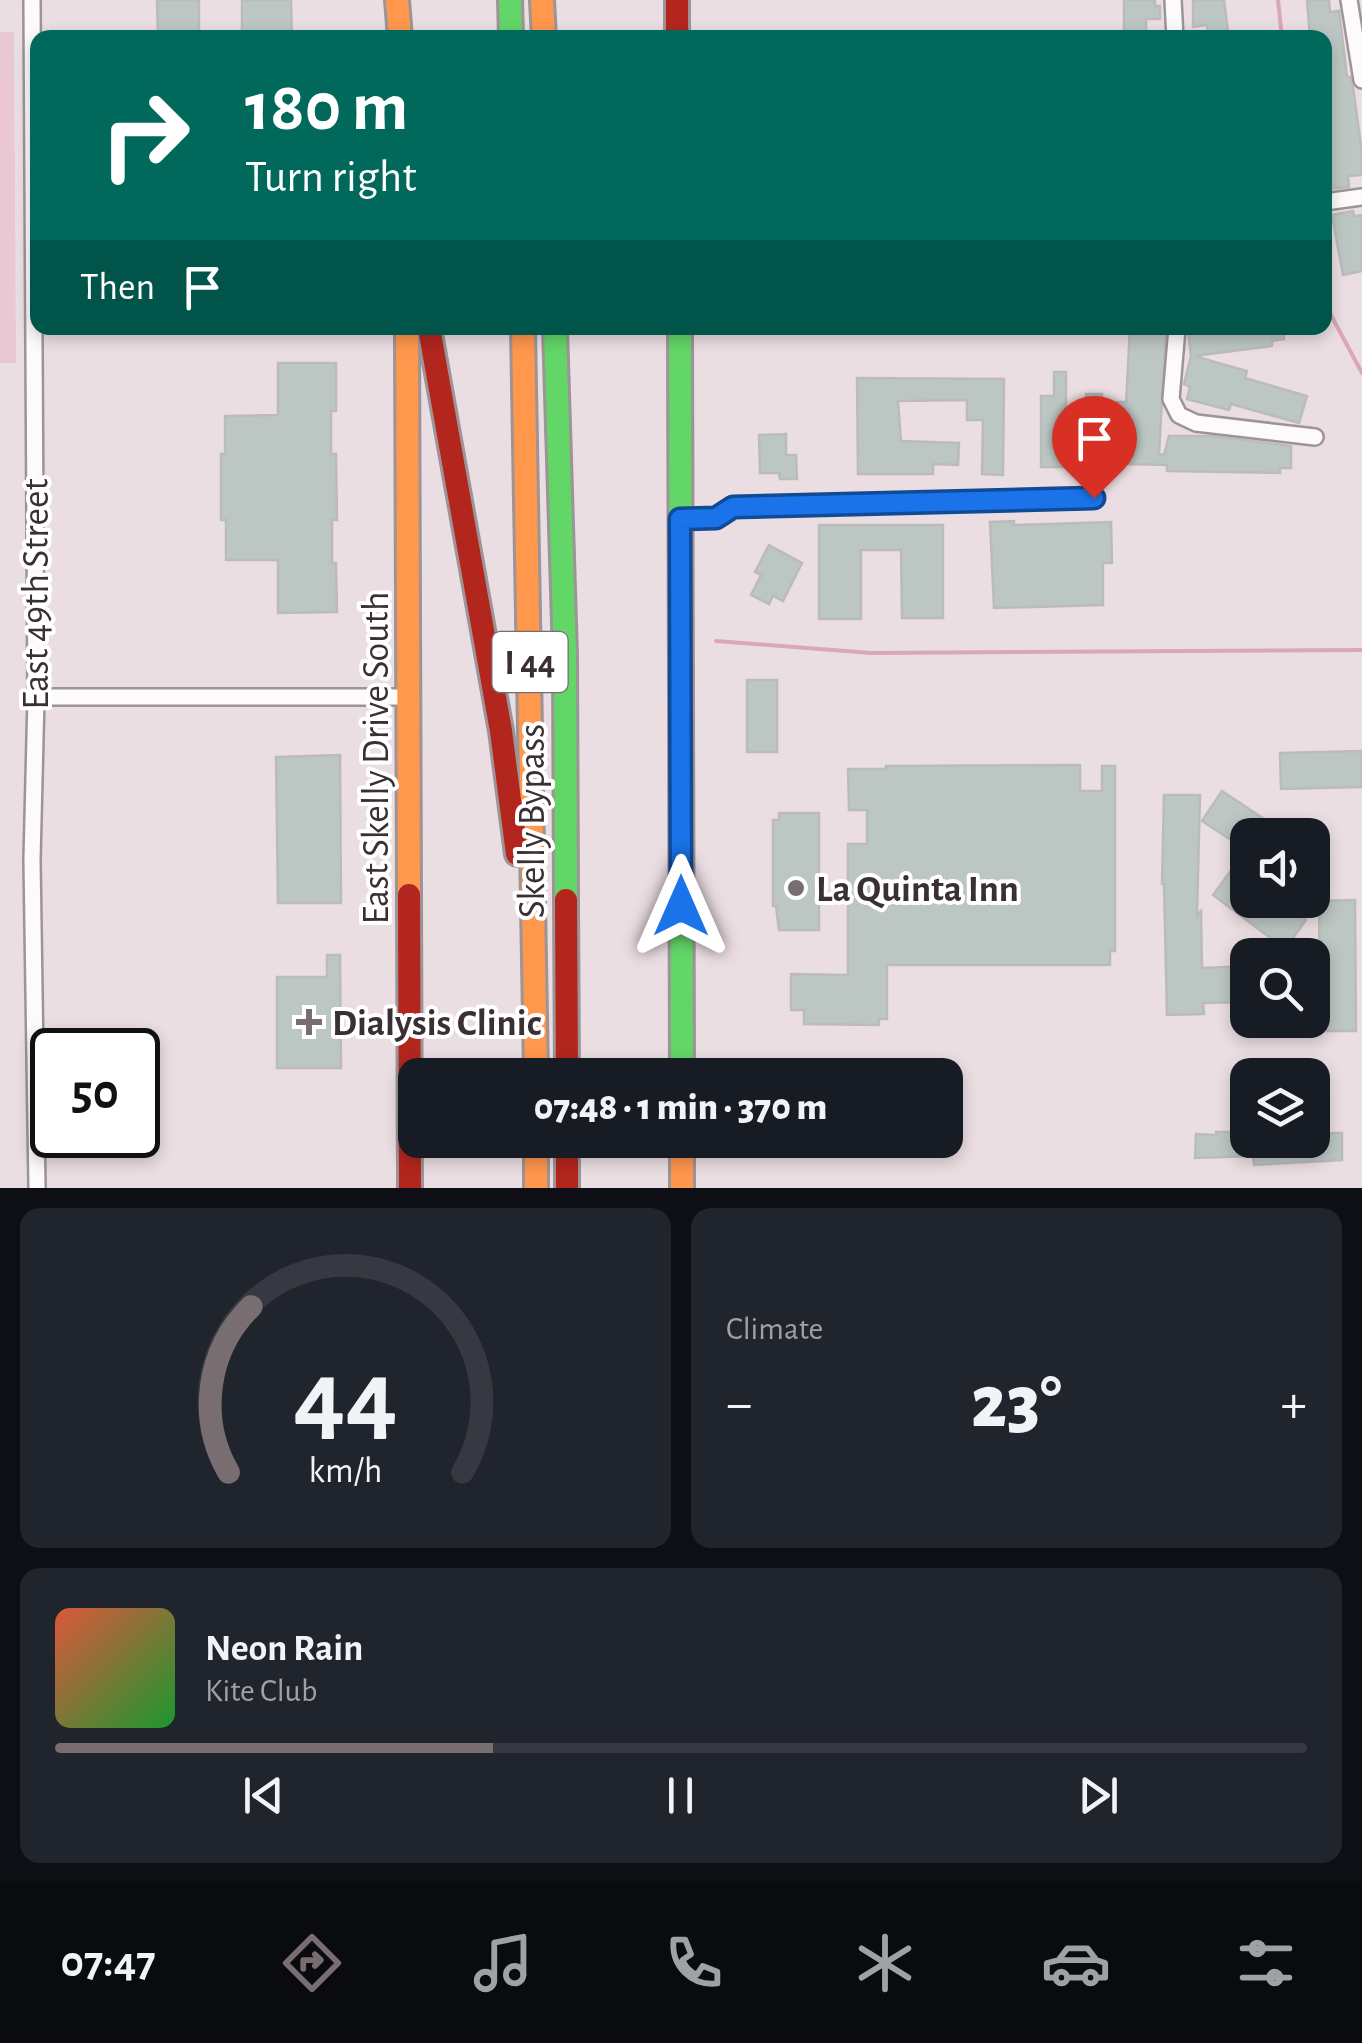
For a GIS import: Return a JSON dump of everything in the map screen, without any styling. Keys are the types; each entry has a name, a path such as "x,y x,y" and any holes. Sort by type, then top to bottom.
{"main road":[{"path":"396,0 399,30"},
{"path":"510,0 512,30"},
{"path":"542,0 544,30"},
{"path":"677,0 677,30"},
{"name":"East Skelly Drive South","path":"408,335 410,1188"},
{"path":"430,335 501,732 536,996"},
{"name":"Skelly Bypass","path":"523,335 536,1058"},
{"name":"Skelly Bypass","path":"555,335 565,656 567,1058"},
{"path":"680,335 682,1058"},
{"path":"536,1158 536,1188"},
{"path":"567,1158 567,1188"},
{"path":"682,1158 682,1188"}],"street":[{"name":"East 49th Street","path":"32,0 32,30"},
{"path":"1172,0 1175,30"},
{"path":"1349,0 1362,80"},
{"path":"1332,201 1362,198"},
{"name":"East 49th Street","path":"34,335 36,697 32,860 38,1188"},
{"path":"1176,335 1171,399 1179,416 1196,423 1315,437"},
{"path":"680,519 716,518 733,507 1094,498"},
{"path":"36,697 411,697"}],"shaded area":[{"path":"0,32 14,32 16,363 0,363"}],"building":[{"path":"157,0 199,0 199,30 158,30"},
{"path":"242,0 291,0 292,30 242,30"},
{"path":"1124,0 1155,0 1155,6 1160,6 1160,19 1146,19 1146,30 1124,30"},
{"path":"1193,0 1224,0 1228,30 1208,30 1207,25 1193,27"},
{"path":"1307,0 1329,0 1330,12 1339,11 1362,153 1362,175 1348,176 1349,187 1332,188 1332,30 1309,30"},
{"path":"1353,211 1354,216 1362,215 1362,271 1343,275 1332,215"},
{"path":"1130,335 1166,335 1159,454 1164,455 1169,436 1212,436 1291,446 1291,468 1280,468 1280,473 1167,471 1167,465 1128,464 1128,427 1102,427 1103,470 1088,471 1086,394 1102,394 1102,402 1126,402"},
{"path":"1189,335 1284,335 1284,339 1272,341 1272,346 1194,356 1247,371 1245,378 1307,396 1299,423 1231,404 1229,410 1187,399 1190,387 1184,384 1191,356"},
{"path":"278,363 336,363 331,454 336,454 337,520 332,520 332,563 336,563 337,612 278,613 278,560 226,560 226,520 221,520 225,416 278,415"},
{"path":"1054,372 1066,372 1066,467 1041,467 1041,396 1054,396"},
{"path":"857,378 1004,379 1003,475 982,474 983,420 967,420 967,400 898,401 901,441 959,443 958,465 933,464 933,474 858,474"},
{"path":"786,434 786,455 796,455 797,479 780,479 779,473 760,473 759,435"},
{"path":"1014,521 1014,525 1111,522 1112,563 1103,563 1103,605 994,608 990,522"},
{"path":"819,525 943,525 943,618 902,618 901,550 861,550 861,619 819,619"},
{"path":"769,545 802,563 783,601 773,596 769,604 751,595 761,575 755,572"},
{"path":"747,680 777,680 777,752 747,752"},
{"path":"1362,751 1362,787 1281,789 1280,753"},
{"path":"340,755 341,903 278,903 276,757"},
{"path":"1080,765 1080,791 1102,791 1102,766 1115,766 1115,951 1110,951 1110,965 887,965 887,1019 879,1019 879,1025 804,1024 804,1010 791,1010 791,974 848,975 848,844 867,844 867,810 849,810 848,769"},
{"path":"1222,791 1262,818 1230,818 1230,839 1202,821"},
{"path":"1164,795 1200,795 1197,916 1201,911 1202,968 1230,967 1230,1002 1203,1003 1204,1014 1167,1015 1162,884"},
{"name":"La Quinta Inn","path":"779,813 819,813 819,930 779,930 773,906 773,820 779,820"},
{"path":"1230,872 1230,908 1213,895"},
{"path":"1355,900 1356,1031 1330,1031 1330,938 1319,938 1319,918 1330,918 1330,901"},
{"path":"1244,918 1306,920 1293,938 1270,938"},
{"name":"Dialysis Clinic","path":"327,955 340,955 341,1068 277,1068 277,977 327,977"},
{"path":"1230,1132 1230,1157 1195,1158 1196,1134"},
{"path":"1330,1133 1342,1133 1342,1160 1254,1165 1253,1158 1330,1158"}],"waterway":[{"path":"1278,0 1281,30"},
{"path":"1332,317 1362,373"},
{"path":"716,641 871,653 1362,650"}],"traffic: fast":[{"path":"510,0 511,30"},
{"path":"555,335 565,656 566,900"},
{"path":"680,335 682,1058"}],"traffic: slow":[{"path":"397,0 399,30"},
{"path":"542,0 544,30"},
{"path":"407,335 409,895"},
{"path":"523,335 536,1058"},
{"path":"536,1158 536,1188"},
{"path":"682,1158 682,1188"}],"traffic: jam":[{"path":"677,0 677,30"},
{"path":"430,335 501,731 517,854"},
{"path":"409,895 410,1188"},
{"path":"566,900 567,1058"},
{"path":"567,1158 567,1188"}],"place":[{"name":"La Quinta Inn","path":"796,888"},
{"name":"Dialysis Clinic","path":"309,1022"}],"route":[{"path":"681,906 680,519 716,518 733,507 1094,498"}]}
